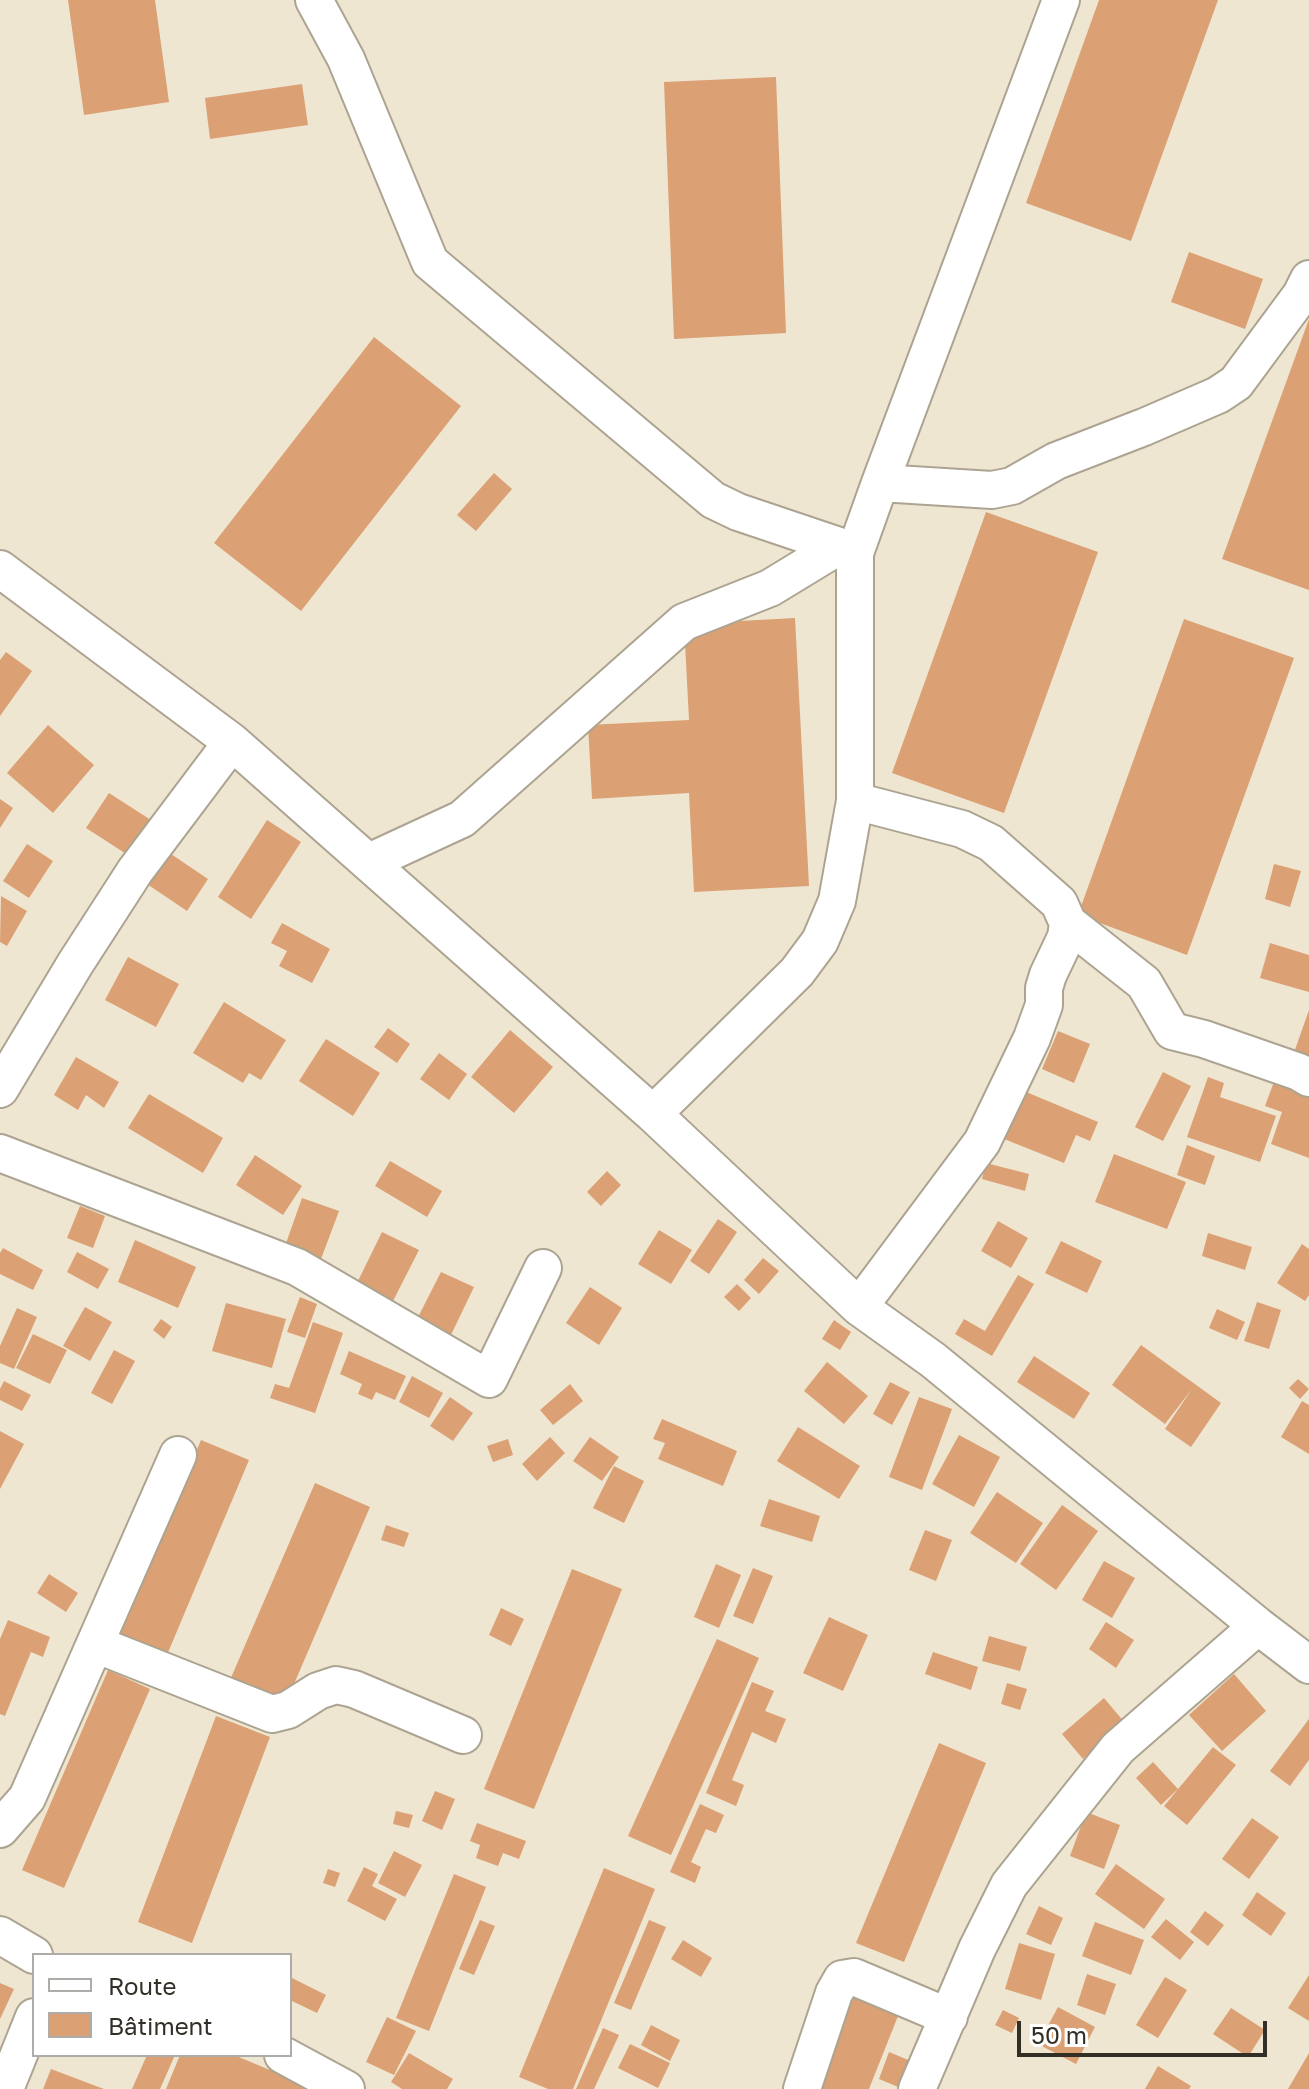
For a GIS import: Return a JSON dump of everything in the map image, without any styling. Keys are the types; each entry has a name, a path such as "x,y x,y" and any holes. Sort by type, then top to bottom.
{"street":[{"path":"314,0 346,59 430,262 713,500 738,512 847,549"},
{"path":"653,1114 797,972 820,941 837,901 855,801 847,549 880,483 1061,0"},
{"path":"880,483 992,490 1012,486 1056,461 1218,395 1236,383 1301,295 1309,279"},
{"path":"369,862 462,819 684,622 770,588 847,549"},
{"path":"0,569 232,742 653,1114 859,1307 933,1360 1309,1665"},
{"path":"0,1089 135,871 232,742"},
{"path":"855,801 962,829 991,843 1059,903 1068,923 1144,983 1172,1031 1231,1048 1309,1078"},
{"path":"859,1307 982,1142 1032,1038 1044,1005 1048,975 1066,937 1068,923"},
{"path":"0,1153 297,1267 489,1379 543,1268"},
{"path":"0,1829 27,1798 178,1455"},
{"path":"917,2089 977,1949 1009,1885 1118,1748 1258,1626"},
{"path":"95,1644 272,1714 288,1710 318,1691 336,1685 354,1689 463,1735"},
{"path":"0,1935 32,1954"},
{"path":"802,2089 834,1993 842,1979 854,1977 949,2017"},
{"path":"5,2089 32,2022"},
{"path":"287,2057 346,2089"}],"building":[{"path":"68,0 155,0 169,102 84,115"},
{"path":"1099,0 1218,0 1131,241 1026,203"},
{"path":"776,77 786,333 674,339 664,82"},
{"path":"302,84 308,125 210,139 205,98"},
{"path":"1189,252 1263,279 1245,329 1171,302"},
{"path":"1309,319 1309,590 1222,559"},
{"path":"374,337 461,406 301,611 214,543"},
{"path":"494,473 512,489 476,531 457,515"},
{"path":"986,512 1098,552 1004,813 892,773"},
{"path":"795,618 809,886 694,892 689,793 592,799 588,725 689,720 684,624"},
{"path":"1184,619 1294,658 1187,955 1078,915"},
{"path":"6,652 32,671 0,716 0,660"},
{"path":"48,725 94,765 53,813 7,773"},
{"path":"109,793 154,822 131,857 86,828"},
{"path":"0,799 13,808 0,828"},
{"path":"267,820 301,842 251,919 218,897"},
{"path":"27,844 53,861 29,898 3,881"},
{"path":"168,852 208,879 187,911 147,884"},
{"path":"1274,864 1301,871 1290,907 1265,899"},
{"path":"1,896 27,911 7,946 0,942"},
{"path":"282,923 330,949 312,983 279,966 287,951 271,943"},
{"path":"1270,943 1309,955 1309,992 1260,978"},
{"path":"128,957 179,984 156,1027 105,1000"},
{"path":"224,1002 286,1040 261,1080 249,1073 243,1083 193,1053"},
{"path":"1309,1010 1309,1071 1290,1064"},
{"path":"388,1028 410,1044 397,1063 374,1047"},
{"path":"510,1030 553,1067 514,1113 471,1077"},
{"path":"1058,1031 1090,1044 1074,1083 1042,1069"},
{"path":"326,1039 380,1073 353,1116 299,1081"},
{"path":"439,1053 467,1074 449,1100 420,1079"},
{"path":"76,1057 119,1082 104,1108 86,1095 78,1110 54,1095"},
{"path":"1163,1072 1191,1086 1163,1141 1135,1127"},
{"path":"1208,1077 1224,1083 1220,1097 1276,1116 1260,1162 1187,1137"},
{"path":"1275,1079 1309,1093 1309,1158 1271,1144 1282,1112 1265,1106"},
{"path":"1019,1089 1098,1122 1090,1141 1076,1135 1064,1163 999,1137"},
{"path":"149,1094 223,1138 203,1173 128,1128"},
{"path":"1187,1145 1215,1156 1205,1185 1177,1175"},
{"path":"1114,1154 1186,1182 1167,1229 1095,1202"},
{"path":"255,1155 302,1186 283,1215 236,1185"},
{"path":"390,1161 442,1191 427,1217 375,1186"},
{"path":"986,1163 1029,1174 1025,1191 982,1179"},
{"path":"607,1171 621,1185 601,1206 587,1192"},
{"path":"302,1198 339,1211 321,1259 285,1246"},
{"path":"80,1206 105,1216 93,1248 67,1238"},
{"path":"718,1219 737,1232 709,1274 690,1261"},
{"path":"998,1221 1028,1238 1011,1268 981,1251"},
{"path":"659,1230 692,1250 671,1284 638,1264"},
{"path":"382,1232 419,1250 392,1303 356,1285"},
{"path":"1208,1233 1252,1247 1245,1270 1202,1256"},
{"path":"135,1240 196,1267 178,1308 118,1282"},
{"path":"1061,1241 1102,1261 1087,1293 1045,1273"},
{"path":"1302,1244 1309,1249 1309,1295 1305,1301 1277,1283"},
{"path":"3,1248 43,1270 33,1290 0,1274 0,1253"},
{"path":"77,1252 109,1269 98,1289 67,1272"},
{"path":"763,1258 779,1271 759,1294 744,1280"},
{"path":"441,1272 474,1287 450,1337 416,1321"},
{"path":"1018,1275 1034,1284 992,1356 955,1334 964,1319 985,1331"},
{"path":"737,1284 751,1298 739,1311 724,1297"},
{"path":"590,1287 622,1308 599,1345 566,1323"},
{"path":"300,1297 317,1304 305,1338 287,1332"},
{"path":"1257,1302 1281,1310 1269,1349 1244,1341"},
{"path":"226,1303 286,1319 272,1368 212,1351"},
{"path":"85,1307 112,1322 90,1361 63,1346"},
{"path":"17,1308 37,1317 14,1369 0,1363 0,1346"},
{"path":"1217,1309 1245,1322 1237,1340 1209,1328"},
{"path":"161,1319 172,1327 164,1339 153,1330"},
{"path":"834,1320 851,1332 840,1350 822,1339"},
{"path":"313,1322 343,1333 315,1413 270,1398 275,1384 289,1388"},
{"path":"33,1334 67,1350 50,1384 16,1368"},
{"path":"1141,1345 1221,1403 1191,1447 1165,1429 1192,1389 1165,1424 1112,1385"},
{"path":"114,1350 135,1361 112,1404 91,1393"},
{"path":"349,1351 406,1376 395,1400 376,1392 372,1400 358,1394 362,1384 340,1374"},
{"path":"1034,1356 1090,1393 1074,1419 1017,1382"},
{"path":"827,1362 868,1396 844,1424 804,1391"},
{"path":"412,1376 443,1393 429,1418 399,1402"},
{"path":"1298,1379 1309,1389 1300,1399 1289,1388"},
{"path":"4,1381 31,1395 22,1411 0,1400"},
{"path":"890,1382 910,1392 892,1425 873,1414"},
{"path":"570,1384 583,1401 553,1425 540,1410"},
{"path":"450,1397 473,1413 453,1441 430,1426"},
{"path":"919,1397 952,1409 922,1490 889,1477"},
{"path":"1302,1401 1309,1405 1309,1454 1281,1437"},
{"path":"662,1419 737,1451 723,1486 658,1459 665,1443 653,1439"},
{"path":"798,1427 860,1466 839,1499 777,1461"},
{"path":"0,1431 24,1444 0,1489"},
{"path":"959,1435 1000,1457 974,1507 932,1484"},
{"path":"550,1437 565,1453 537,1481 522,1464"},
{"path":"590,1437 619,1457 602,1481 573,1461"},
{"path":"508,1439 513,1455 493,1462 487,1446"},
{"path":"201,1440 249,1460 164,1662 115,1641"},
{"path":"614,1466 644,1481 624,1523 593,1508"},
{"path":"315,1483 370,1507 285,1705 230,1680"},
{"path":"997,1492 1043,1523 1016,1563 970,1533"},
{"path":"769,1499 820,1516 812,1542 760,1526"},
{"path":"1062,1505 1098,1531 1056,1590 1020,1564"},
{"path":"386,1525 409,1533 404,1547 381,1540"},
{"path":"925,1530 952,1540 936,1581 909,1570"},
{"path":"1104,1561 1135,1578 1112,1618 1082,1600"},
{"path":"716,1564 741,1575 719,1628 694,1617"},
{"path":"753,1568 773,1576 753,1624 733,1616"},
{"path":"572,1569 622,1589 534,1809 484,1789"},
{"path":"49,1574 78,1593 66,1612 37,1593"},
{"path":"501,1608 524,1619 511,1646 489,1635"},
{"path":"829,1617 868,1635 843,1691 803,1673"},
{"path":"8,1620 50,1637 43,1657 31,1652 5,1716 0,1714 0,1639"},
{"path":"1106,1622 1134,1640 1116,1668 1089,1649"},
{"path":"989,1636 1027,1647 1020,1671 982,1661"},
{"path":"717,1639 759,1658 671,1855 628,1836"},
{"path":"933,1652 978,1667 971,1690 925,1674"},
{"path":"108,1670 150,1689 64,1888 22,1870"},
{"path":"1234,1674 1266,1711 1222,1751 1189,1715"},
{"path":"752,1682 774,1691 765,1711 786,1719 776,1743 752,1732 732,1780 744,1785 736,1806 706,1793"},
{"path":"1007,1683 1027,1689 1020,1710 1001,1704"},
{"path":"1104,1698 1125,1723 1083,1759 1062,1734"},
{"path":"216,1716 270,1737 192,1943 138,1922"},
{"path":"1309,1719 1309,1760 1290,1786 1270,1771"},
{"path":"939,1743 986,1763 904,1962 856,1943"},
{"path":"1213,1747 1236,1765 1187,1825 1164,1806"},
{"path":"1153,1762 1178,1789 1161,1805 1136,1778"},
{"path":"435,1791 455,1799 442,1830 422,1821"},
{"path":"700,1804 724,1815 716,1833 706,1829 691,1862 701,1867 695,1883 670,1872"},
{"path":"396,1811 413,1815 409,1828 393,1824"},
{"path":"1086,1812 1120,1825 1104,1869 1070,1856"},
{"path":"1252,1818 1279,1837 1249,1879 1222,1859"},
{"path":"477,1823 526,1841 519,1859 503,1853 498,1866 476,1858 480,1845 470,1841"},
{"path":"394,1851 422,1865 405,1897 378,1883"},
{"path":"1116,1864 1165,1899 1144,1929 1095,1894"},
{"path":"364,1867 378,1874 372,1886 397,1899 385,1921 347,1901"},
{"path":"604,1868 655,1889 573,2089 548,2089 519,2077"},
{"path":"328,1869 340,1873 335,1887 323,1883"},
{"path":"454,1874 486,1887 429,2031 396,2018"},
{"path":"1257,1892 1286,1913 1271,1936 1242,1915"},
{"path":"1039,1906 1063,1918 1051,1945 1026,1934"},
{"path":"1205,1911 1224,1925 1208,1946 1190,1932"},
{"path":"1166,1919 1194,1942 1180,1960 1151,1937"},
{"path":"480,1920 495,1926 474,1975 459,1969"},
{"path":"649,1920 666,1927 631,2010 614,2003"},
{"path":"1095,1922 1144,1940 1131,1975 1082,1956"},
{"path":"683,1940 712,1958 701,1977 671,1959"},
{"path":"1019,1943 1055,1954 1041,2000 1005,1989"},
{"path":"1087,1974 1116,1984 1105,2015 1077,2005"},
{"path":"1309,1975 1309,2021 1288,2008"},
{"path":"1165,1977 1187,1990 1158,2038 1136,2025"},
{"path":"292,1978 326,1995 317,2013 292,2001"},
{"path":"0,1983 14,1989 0,2019"},
{"path":"853,1992 900,2011 869,2089 815,2089"},
{"path":"1058,2007 1095,2027 1076,2064 1038,2044"},
{"path":"1231,2008 1265,2030 1248,2057 1213,2034"},
{"path":"1003,2010 1019,2018 1012,2033 995,2025"},
{"path":"387,2017 416,2031 394,2075 366,2062"},
{"path":"651,2025 680,2040 670,2061 641,2045"},
{"path":"603,2028 619,2035 594,2089 576,2089"},
{"path":"630,2044 670,2063 658,2088 618,2068"},
{"path":"889,2052 918,2064 903,2089 879,2079"},
{"path":"409,2053 453,2079 447,2089 402,2089 391,2082"},
{"path":"1309,2053 1309,2089 1288,2089"},
{"path":"146,2057 174,2057 160,2089 132,2089"},
{"path":"179,2057 239,2057 315,2089 166,2089"},
{"path":"1158,2066 1191,2086 1189,2089 1145,2089"},
{"path":"51,2069 104,2089 43,2089"}]}
